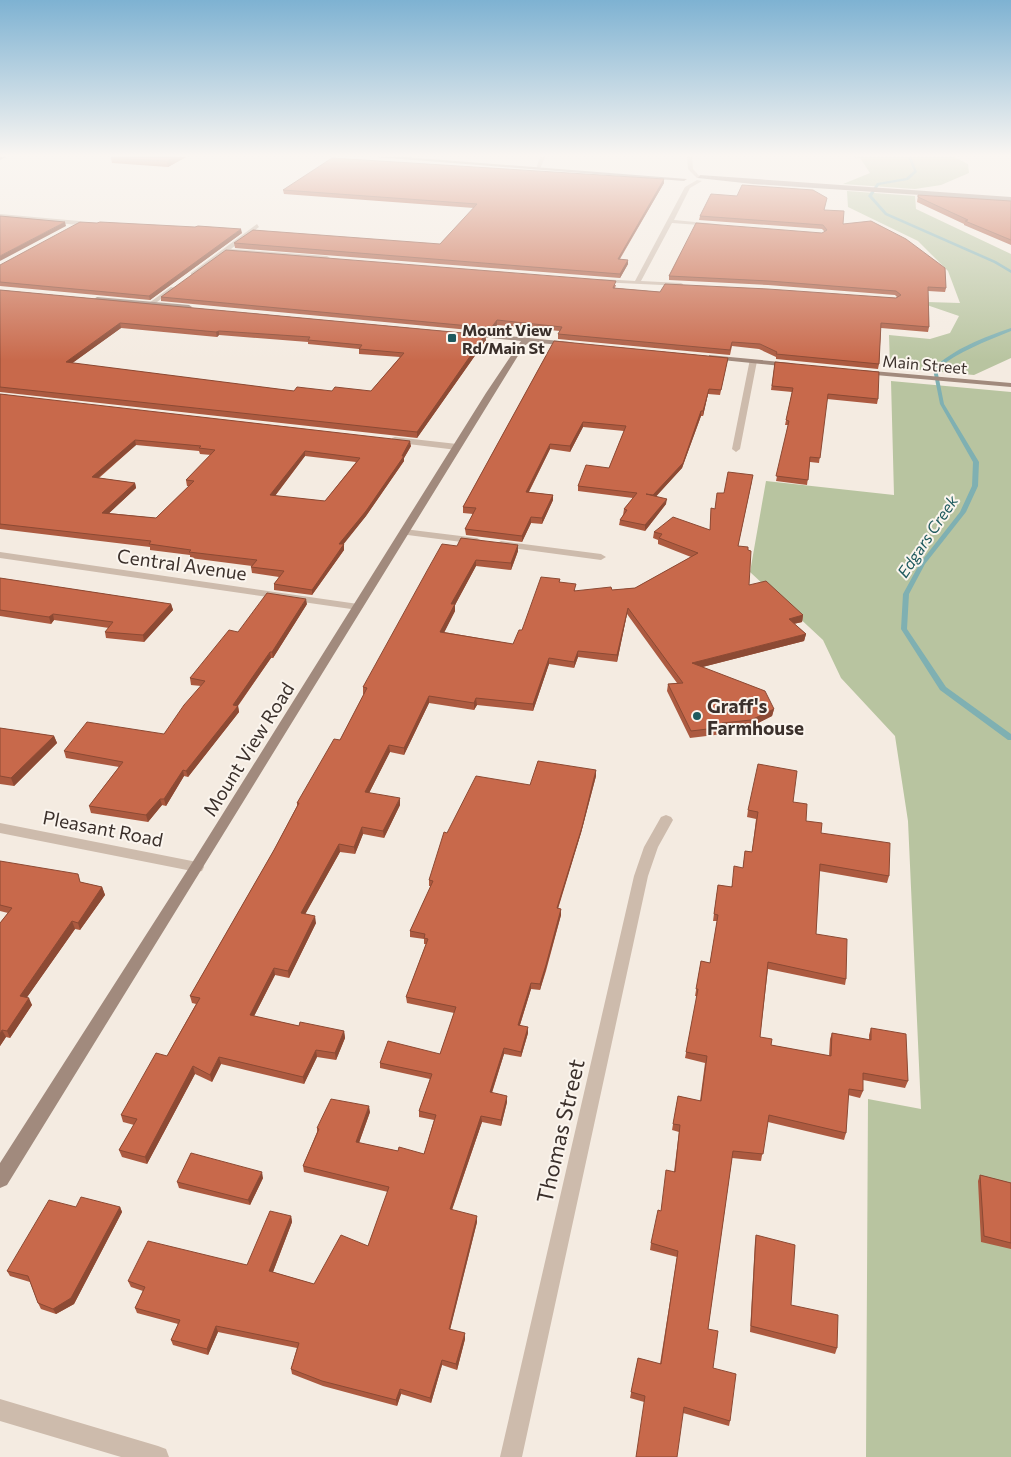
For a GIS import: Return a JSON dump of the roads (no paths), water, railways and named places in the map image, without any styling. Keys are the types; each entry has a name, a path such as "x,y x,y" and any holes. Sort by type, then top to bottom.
{"street":[{"path":"66,230 75,225"},
{"path":"637,284 668,225"},
{"path":"185,280 257,226"},
{"path":"225,250 334,258"},
{"path":"590,280 693,286"},
{"path":"151,304 178,285"},
{"path":"85,298 199,308"},
{"path":"460,333 577,344"},
{"name":"Mount View Road","path":"0,1179 197,867 521,345 528,340"},
{"path":"704,356 800,366"},
{"path":"736,449 753,361"},
{"name":"Main Street","path":"856,371 1011,386"},
{"path":"389,440 457,447"},
{"path":"404,532 600,557"},
{"name":"Central Avenue","path":"0,556 358,607"},
{"name":"Thomas Street","path":"511,1457 641,876 651,846 666,820"},
{"name":"Pleasant Road","path":"0,828 197,867"},
{"path":"0,1410 158,1457"}],"waterway":[{"name":"Edgars Creek","path":"911,225 995,262 1011,272"},
{"name":"Edgars Creek","path":"1011,329 961,351 935,369 942,404 976,462 975,486 963,512 922,564 906,594 904,629 943,688 1011,738"}],"place":[{"name":"Mount View Rd/Main St","path":"452,338"},
{"name":"Graff's Farmhouse","path":"697,716"}]}
